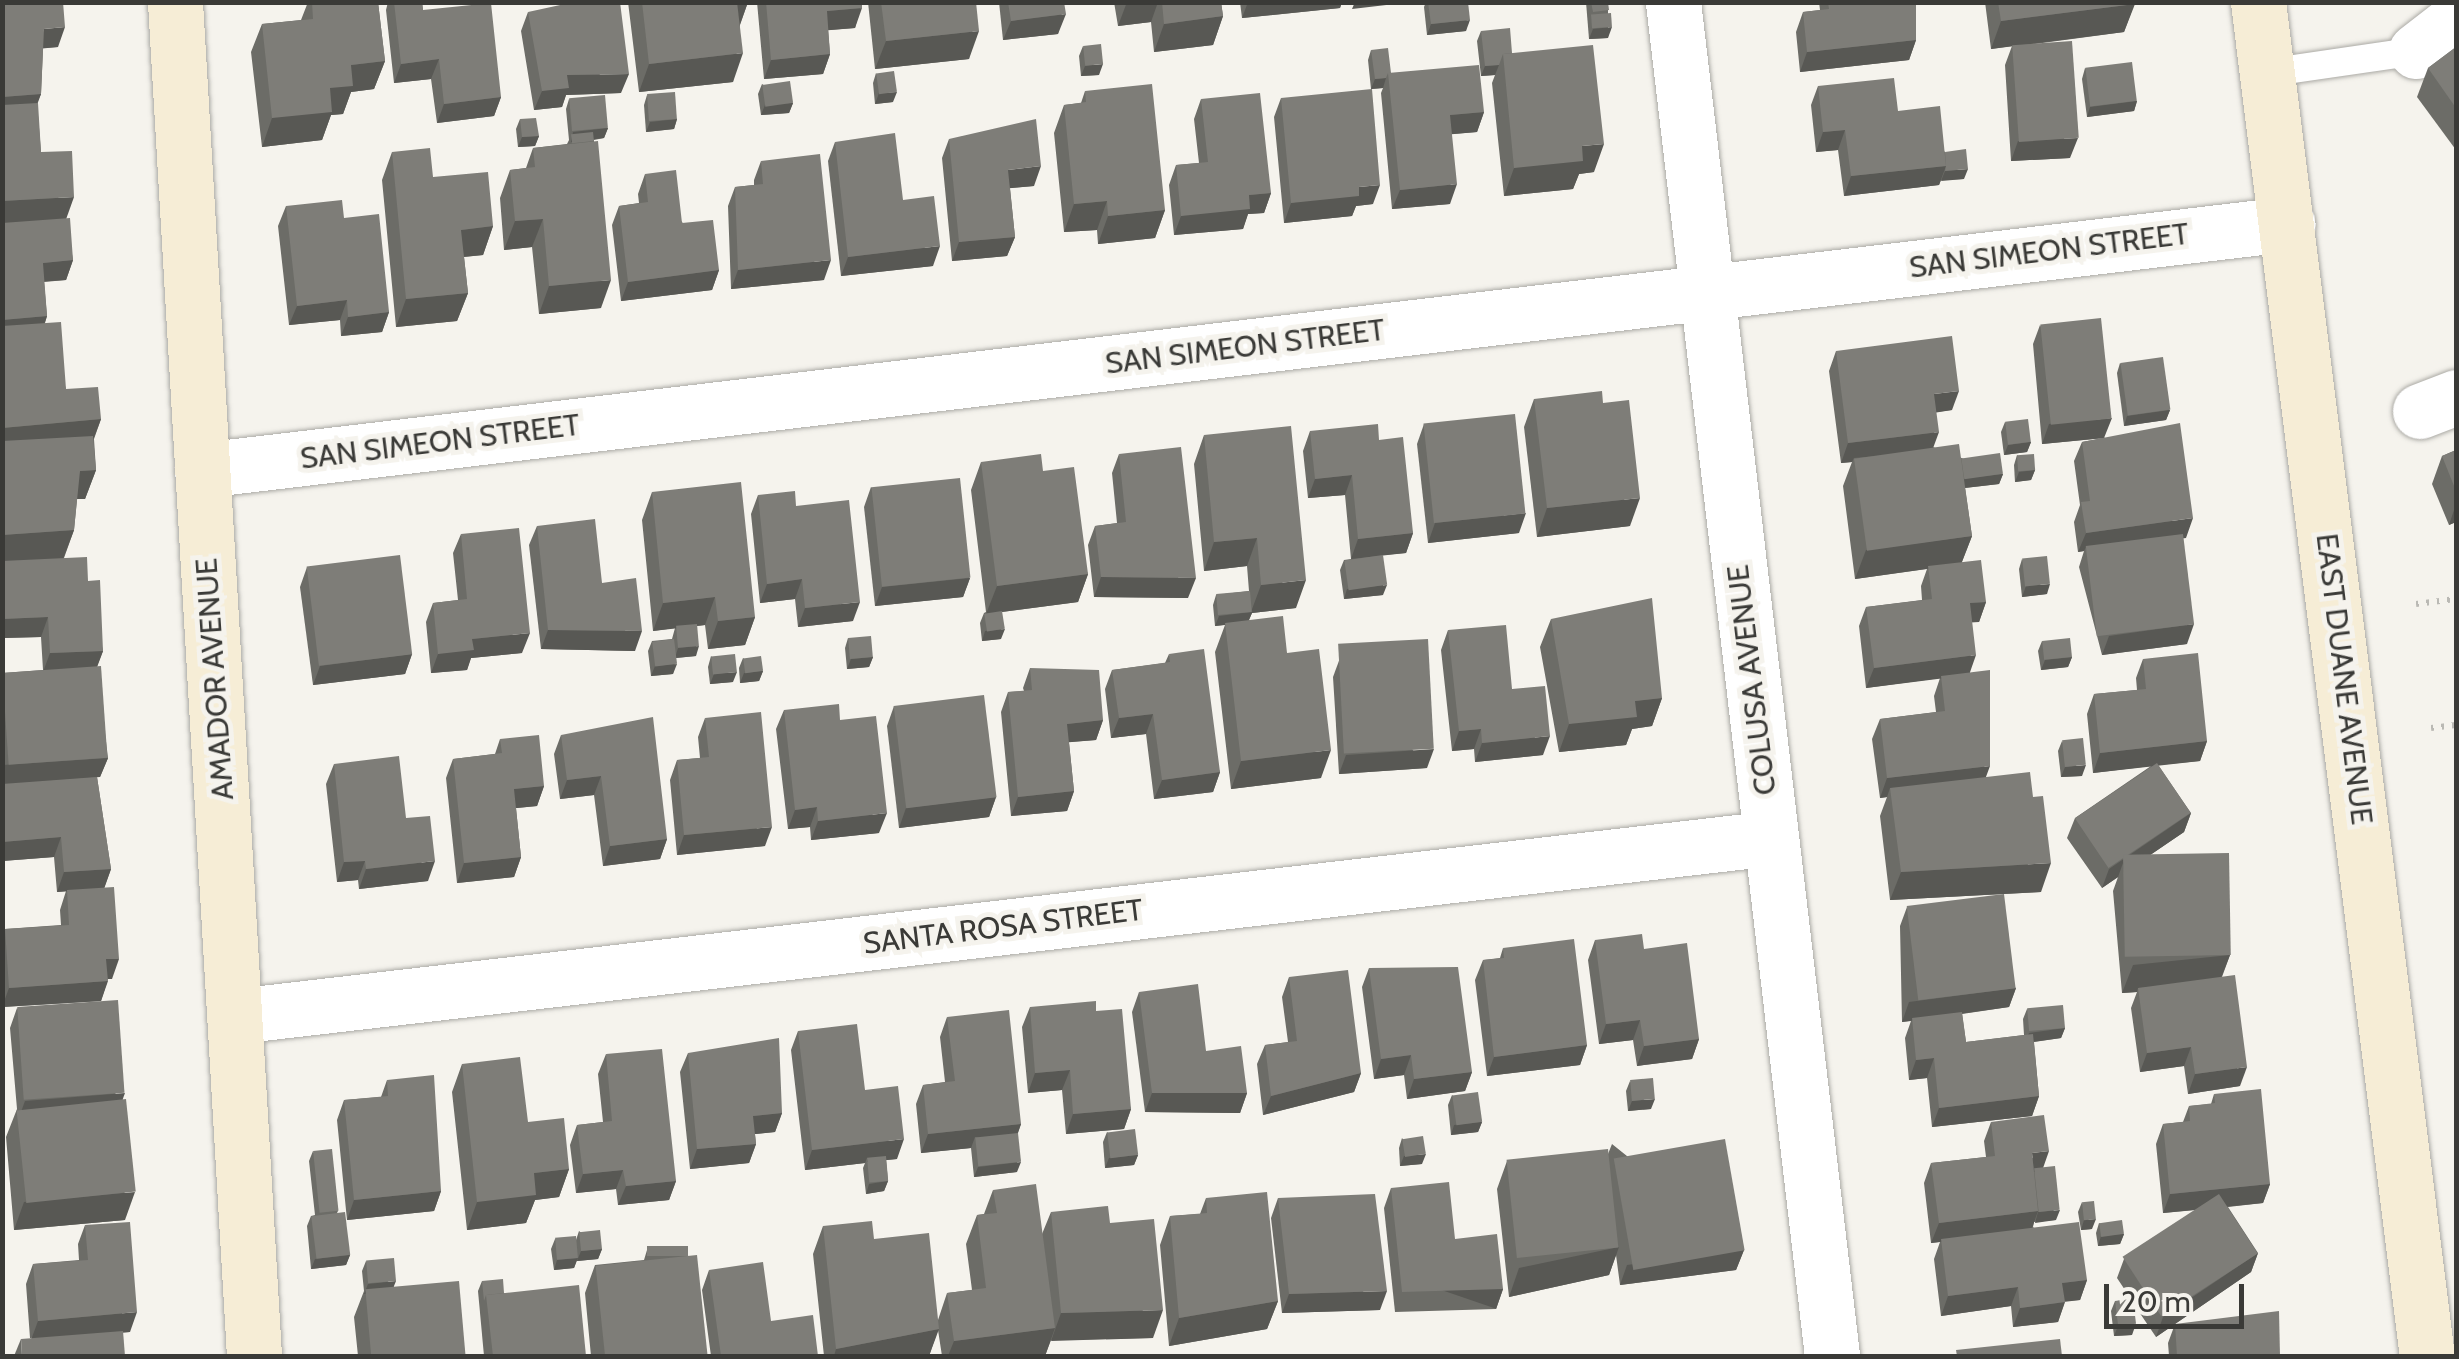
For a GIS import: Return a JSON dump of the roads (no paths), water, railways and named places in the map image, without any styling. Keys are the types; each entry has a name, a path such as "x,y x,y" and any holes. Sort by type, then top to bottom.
{"street":[{"name":"AMADOR AVENUE","path":"175,2 254,1356"},
{"name":"COLUSA AVENUE","path":"1673,2 1832,1356"},
{"name":"EAST DUANE AVENUE","path":"2258,2 2435,1328"},
{"name":"SAN SIMEON STREET","path":"202,470 2288,224"},
{"name":"SANTA ROSA STREET","path":"236,1016 1771,838"}],"lane":[{"path":"2266,73 2436,36"}]}
